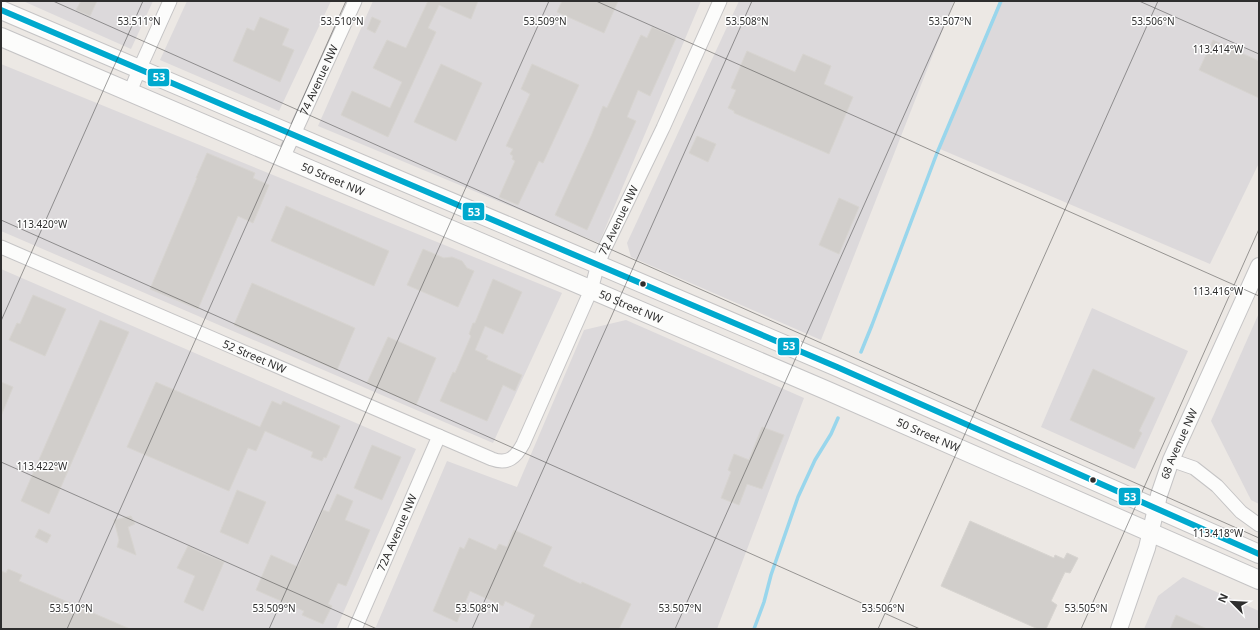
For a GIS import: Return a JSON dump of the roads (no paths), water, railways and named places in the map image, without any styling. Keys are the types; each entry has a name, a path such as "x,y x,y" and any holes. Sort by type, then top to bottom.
{"main road":[{"path":"1,10 844,370 1259,554"},
{"name":"50 Street NW","path":"1,37 842,397 1259,580"}],"street":[{"path":"130,92 170,1"},
{"name":"74 Avenue NW","path":"283,158 355,1"},
{"name":"72 Avenue NW","path":"509,460 519,452 523,444 591,290 598,264 663,128 720,1"},
{"name":"52 Street NW","path":"1,247 497,461 509,460"},
{"name":"68 Avenue NW","path":"1119,629 1147,548 1159,495 1171,460 1259,266"},
{"name":"72A Avenue NW","path":"355,629 439,436"},
{"path":"1171,460 1194,468 1217,486 1241,512 1259,525"}],"waterway":[{"path":"861,352 937,153 1001,1"},
{"path":"754,629 798,497 815,460 831,434 838,418"}]}
